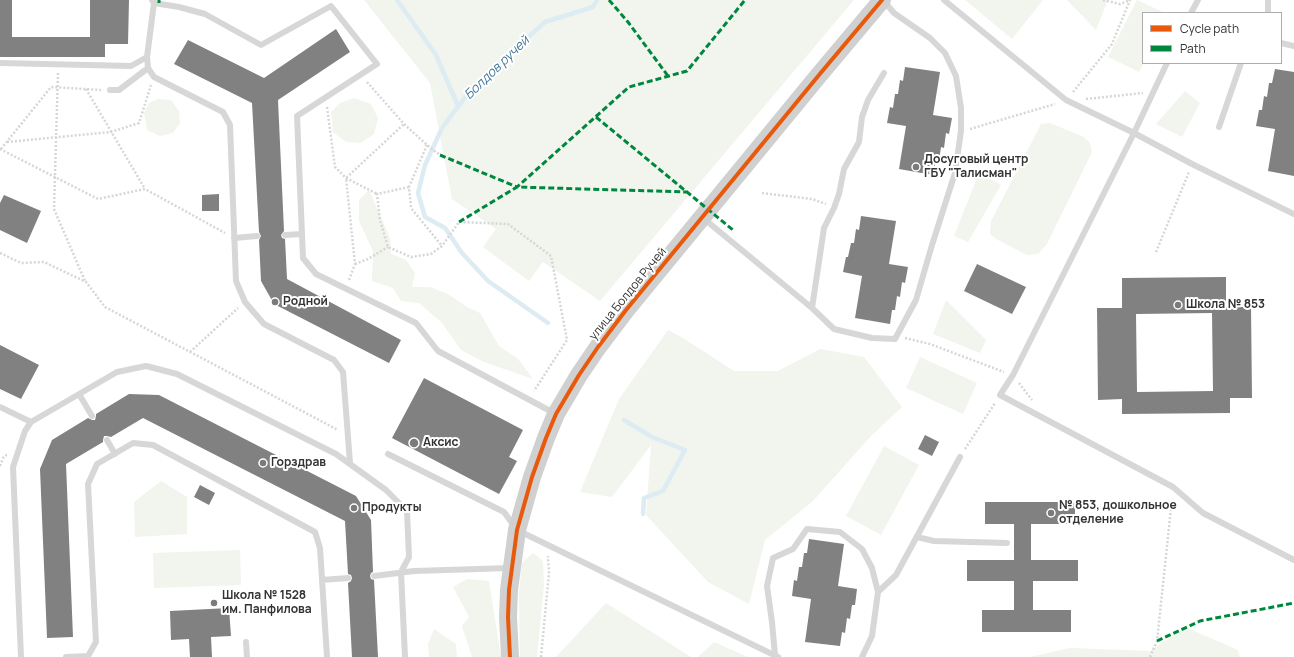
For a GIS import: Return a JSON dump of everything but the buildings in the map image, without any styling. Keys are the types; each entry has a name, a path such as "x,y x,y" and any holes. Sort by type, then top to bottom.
{"street":[{"name":"улица Болдов Ручей","path":"510,657 508,617 509,590 517,530 532,477 556,414 579,375 598,347 819,75 883,0"}],"lane":[{"path":"703,218 812,308 834,329 872,338 895,339 897,337 916,300 955,173 961,132 961,108 956,76 945,53 930,38 894,13 883,0"},
{"path":"944,0 1066,100 1294,214"},
{"path":"1192,12 1198,0"},
{"path":"1268,0 1268,12"},
{"path":"350,463 343,372 334,360 264,324 244,302 236,281 230,125 223,112 154,77 148,68 147,57 153,1 205,14 261,45 331,6 377,64 297,116 303,258 316,274 416,323 438,351 556,414"},
{"path":"1282,43 1294,46"},
{"path":"0,63 131,66 147,57"},
{"path":"1167,64 1134,133 1013,375 1000,394 1173,487 1203,513 1294,560"},
{"path":"1219,127 1241,64"},
{"path":"110,90 119,90 148,68"},
{"path":"812,308 824,228 834,208 844,169 859,142 862,117 868,100 884,73"},
{"path":"285,235 302,234"},
{"path":"234,238 258,236"},
{"path":"21,657 13,467 25,431 31,422 117,372 146,366 177,374 336,454 386,490 407,511 409,557 401,572 406,657"},
{"path":"79,394 92,416"},
{"path":"0,407 31,422"},
{"path":"107,440 115,454"},
{"path":"66,657 88,656 96,642 88,484 97,464 133,443 153,445 316,532 320,548 327,657"},
{"path":"388,454 504,512 517,530 776,656"},
{"path":"878,592 896,575 960,456"},
{"path":"776,656 767,586 773,558 793,550 807,529 840,532 862,549 872,568 878,592 872,636 862,657"},
{"path":"917,537 934,541 1007,543"},
{"path":"374,576 401,572 512,568"},
{"path":"322,580 348,578"},
{"path":"246,642 247,657"}],"path":[{"path":"1103,0 1120,4 1130,0"},
{"path":"1066,100 1112,44 1130,0"},
{"path":"58,73 54,209 86,282 105,307 348,435"},
{"path":"360,75 404,124 440,155"},
{"path":"7,142 111,132 139,123 154,77"},
{"path":"110,90 51,87 0,149 98,198 145,189"},
{"path":"85,89 145,189 234,238"},
{"path":"961,132 1066,100 1153,92"},
{"path":"326,98 335,167 346,178 377,194 408,188"},
{"path":"346,178 404,124"},
{"path":"427,145 408,188 412,208 442,246"},
{"path":"1156,252 1192,164"},
{"path":"345,288 355,264 346,178"},
{"path":"762,193 812,199 822,202"},
{"path":"377,194 380,220 388,247"},
{"path":"388,247 412,257 431,254 442,246 459,222 508,224 551,256 567,340 528,400"},
{"path":"355,264 368,259 388,247"},
{"path":"0,253 21,263 44,262 86,282"},
{"path":"190,352 244,302"},
{"path":"897,337 930,344 1013,375 1046,419"},
{"path":"960,456 1000,394"},
{"path":"1150,657 1157,640 1173,487"},
{"path":"541,657 549,573 547,544"}],"shaded area":[{"path":"364,0 854,0 600,301 543,262 529,281 483,247 496,229 452,199 430,83"},
{"path":"965,0 1043,0 1012,39"},
{"path":"1067,0 1108,0 1096,30"},
{"path":"1137,0 1163,12 1142,12 1142,64 1143,64 1139,72 1108,57"},
{"path":"1185,91 1200,103 1182,137 1156,124"},
{"path":"354,98 371,104 378,118 374,134 361,143 346,142 333,132 331,112 340,103"},
{"path":"158,99 171,100 179,111 180,123 173,133 160,136 147,130 144,113 149,103"},
{"path":"1050,123 1084,137 1090,143 1092,152 1047,244 1038,254 1027,255 998,240 990,234 991,221 1041,124"},
{"path":"979,173 1001,185 968,242 954,236"},
{"path":"369,190 390,238 391,254 406,260 415,273 412,287 430,287 448,294 467,307 480,313 499,346 518,359 533,379 484,362 461,350 442,323 419,303 401,301 393,288 372,281 373,251 359,221 359,200"},
{"path":"946,300 986,340 980,353 933,334"},
{"path":"668,330 734,371 778,371 820,349 864,357 902,407 871,436 813,501 765,540 749,604 708,582 646,515 651,445 612,497 580,492 619,399"},
{"path":"920,357 977,383 963,414 906,388"},
{"path":"884,446 919,465 881,535 846,516"},
{"path":"161,481 187,497 187,534 135,537 134,502"},
{"path":"240,550 241,585 154,588 153,553"},
{"path":"533,553 543,561 544,585 537,657 520,657 519,594 522,563"},
{"path":"467,579 489,581 501,657 472,657 462,626 469,617 453,587"},
{"path":"606,603 691,657 556,657"},
{"path":"1185,627 1238,650 1240,657 1030,657 1070,648 1150,651"},
{"path":"434,629 456,644 457,657 429,657 428,644"},
{"path":"714,642 748,657 698,657"}],"waterway":[{"path":"397,0 436,55 458,106"},
{"name":"Болдов ручей","path":"548,323 488,281 462,253 445,228 425,217 418,193 425,165 442,128 472,88 545,22 593,7 597,0"},
{"name":"Болдов ручей","path":"624,420 652,437 685,450 663,491 644,498 643,514"}],"marked path":[{"path":"609,0 628,22 668,76"},
{"path":"440,155 517,187 629,87 687,71 745,0"},
{"path":"596,117 733,230"},
{"path":"459,222 517,187 687,192"},
{"path":"1157,641 1200,621 1294,603"}],"cycle path":[{"path":"510,657 508,617 509,590 517,530 532,477 556,414 579,375 626,310 882,0"}],"place":[{"name":"Досуговый центр ГБУ \"Талисман\"","path":"916,167"},
{"name":"Родной","path":"275,302"},
{"name":"Школа № 853","path":"1178,305"},
{"name":"Аксис","path":"414,443"},
{"name":"Горздрав","path":"263,463"},
{"name":"Продукты","path":"354,508"},
{"name":"№ 853, дошкольное отделение","path":"1051,513"},
{"name":"Школа № 1528 им. Панфилова","path":"214,603"}]}
